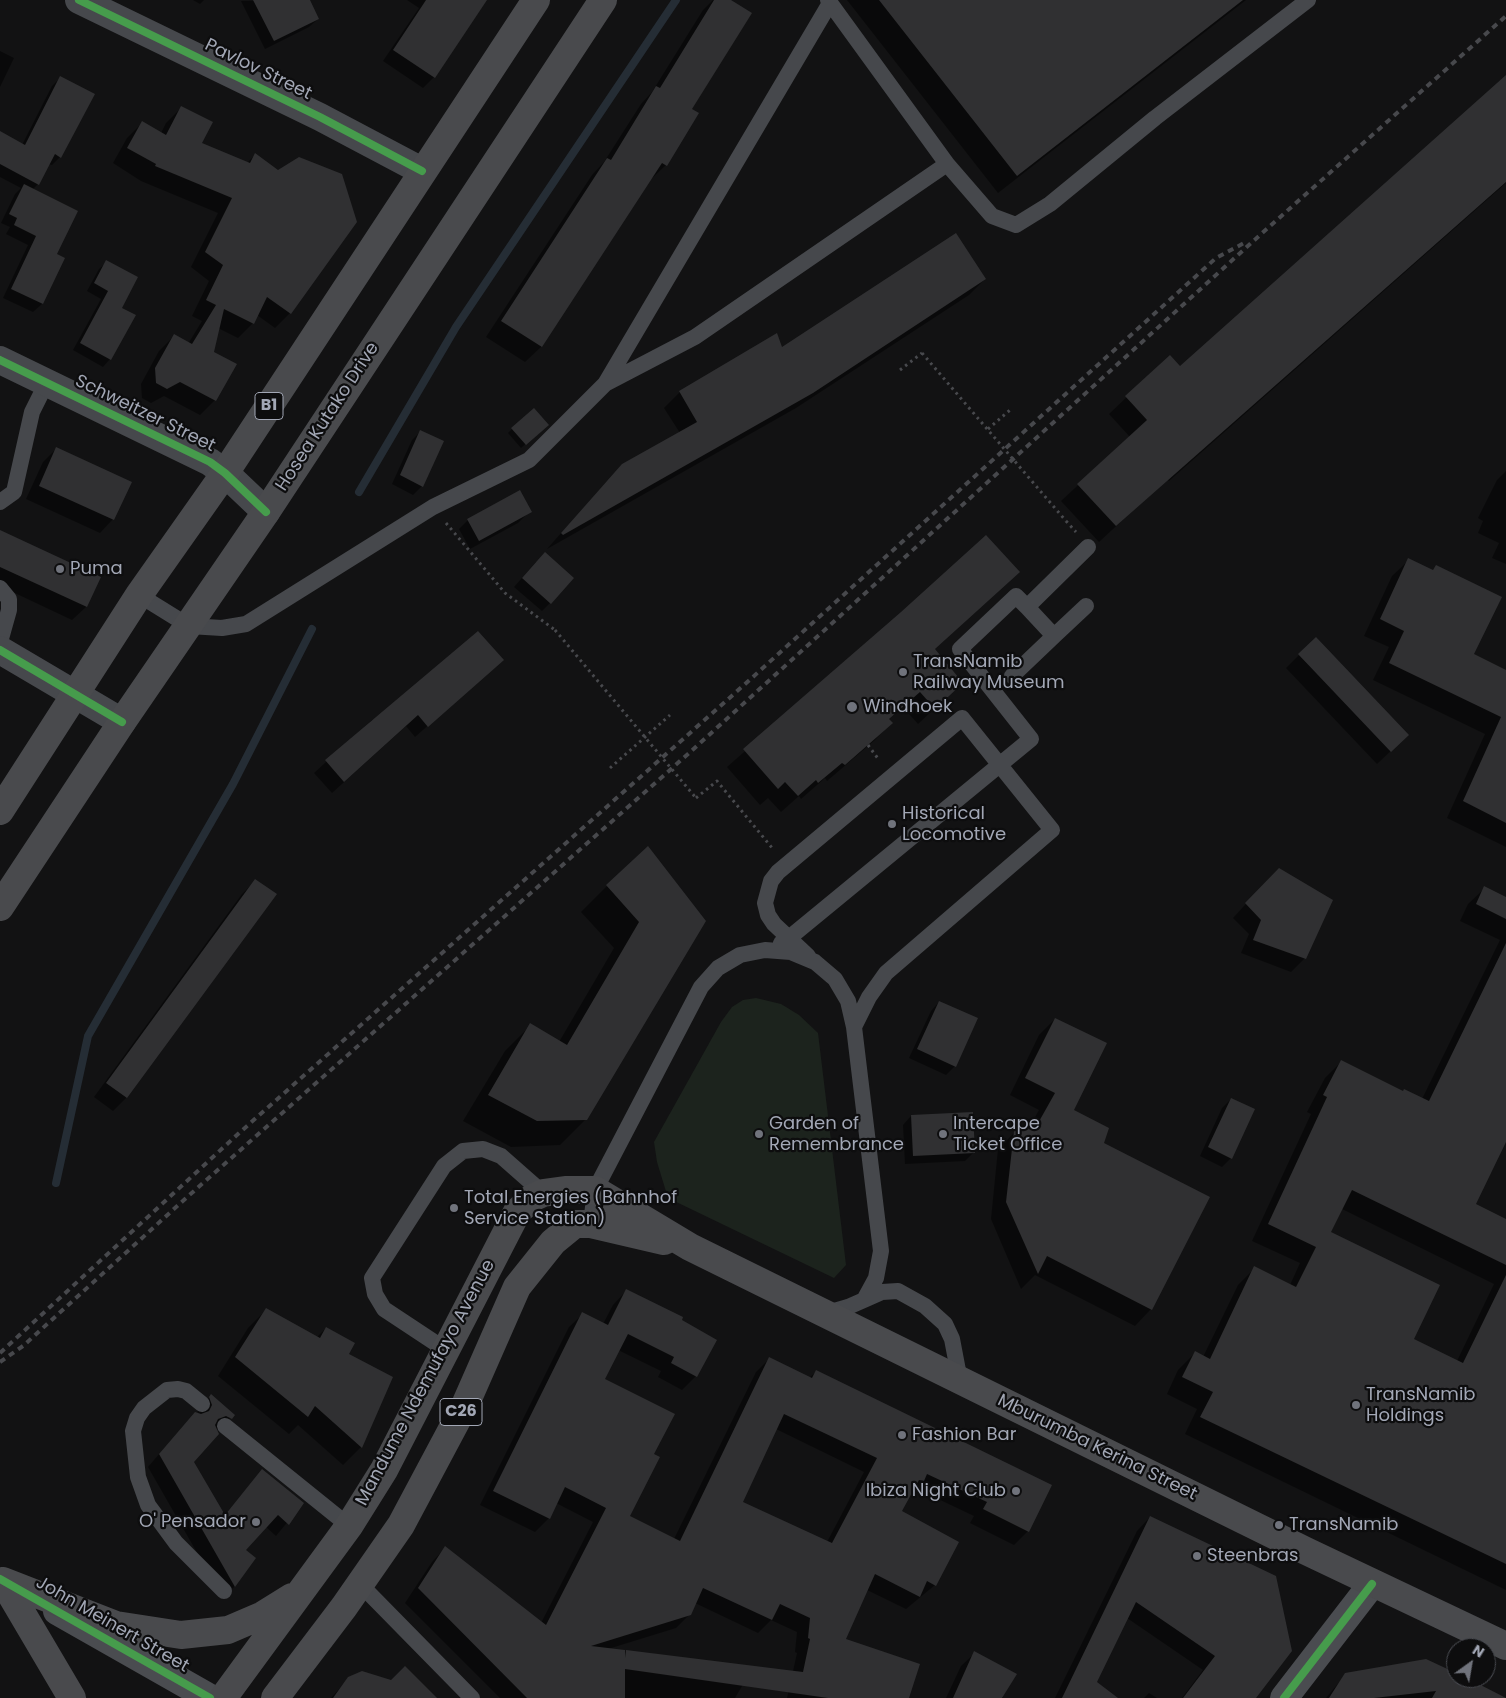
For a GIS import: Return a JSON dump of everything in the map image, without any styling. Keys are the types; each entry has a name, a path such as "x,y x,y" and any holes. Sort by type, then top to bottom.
{"main road":[{"name":"B1","path":"0,811 139,595 225,473 536,0"},
{"name":"Hosea Kutako Drive","path":"0,907 122,722 266,512 603,0"},
{"path":"542,1193 565,1190 595,1190 690,1247"},
{"name":"Mandume Ndemufayo Avenue","path":"223,1698 349,1526 384,1470 517,1212 532,1198 542,1193"},
{"name":"Mandume Ndemufayo Avenue","path":"275,1698 360,1584 401,1525 461,1412 517,1287 553,1242 575,1224 591,1224 690,1247"},
{"name":"Mburumba Kerina Street","path":"690,1247 1372,1584 1506,1646"},
{"path":"2,1580 116,1625 181,1635 228,1630 263,1615 301,1592"},
{"path":"2,1580 72,1698"}],"street":[{"name":"Pavlov Street","path":"79,0 320,117 422,171"},
{"name":"Schweitzer Street","path":"0,360 210,462 225,473 266,512"},
{"path":"0,650 122,722"},
{"name":"John Meinert Street","path":"2,1580 210,1698"},
{"path":"1284,1698 1372,1584"}],"lane":[{"path":"139,595 189,626 222,628 246,624 433,507 529,460 605,384 829,2 947,164 992,216 1016,225 1050,204 1155,118 1308,0"},
{"path":"605,384 695,337 947,164"},
{"path":"0,502 14,492 32,412 47,382"},
{"path":"1027,607 1088,547"},
{"path":"0,588 9,599 9,610 0,642"},
{"path":"591,1224 595,1190 701,987 718,968 740,955 765,950 789,938 1031,739 960,649 1016,596 1054,636"},
{"path":"1012,676 1086,606"},
{"path":"854,1027 869,997 886,974 1052,830 962,718 786,865 771,881 765,903 774,924 835,979 848,1002 854,1027 881,1251 876,1278 864,1300"},
{"path":"765,950 791,952 815,962"},
{"path":"446,1350 384,1309 375,1294 372,1278 444,1166 463,1151 483,1149 501,1156 542,1193"},
{"path":"824,1314 848,1307 882,1292 898,1291 925,1306 945,1324 952,1339 960,1381"},
{"path":"202,1404 186,1391 178,1389 167,1390 144,1408 137,1418 133,1431 138,1477 148,1505 170,1535 224,1591"},
{"path":"225,1426 349,1526"},
{"path":"360,1584 472,1698"}],"path":[{"path":"900,370 922,353 1066,521"},
{"path":"988,429 1010,410"},
{"path":"433,507 505,594 555,630 696,798 717,781 786,865"},
{"path":"610,768 670,715"}],"shaded area":[{"path":"756,998 781,1004 799,1015 818,1033 846,1265 834,1278 668,1198 657,1162 654,1142 721,1022 732,1007 743,1000"}],"building":[{"path":"253,0 310,0 319,19 274,41"},
{"path":"426,0 487,0 435,78 393,50"},
{"path":"714,0 731,0 752,13 692,109 699,113 667,166 662,163 542,347 501,321 607,158 611,160 656,86 660,88"},
{"path":"879,0 1243,0 1017,176"},
{"path":"1506,75 1506,182 1116,526 1077,484 1147,420 1125,396 1170,355 1180,366"},
{"path":"60,76 95,94 61,158 55,154 39,185 0,164 0,131 25,145"},
{"path":"181,106 213,122 202,143 250,163 255,153 278,170 299,157 342,174 357,222 291,314 267,297 254,324 224,309 214,352 237,364 216,401 180,382 167,389 156,383 155,368 174,334 192,344 216,305 206,300 223,265 205,252 232,198 155,166 156,164 127,148 142,121 166,135"},
{"path":"24,184 78,211 57,254 65,258 43,304 11,289 36,236 14,225 17,218 9,214"},
{"path":"956,233 986,279 813,393 563,535 561,533 622,464 697,422 679,391 777,333 782,347"},
{"path":"106,260 138,277 122,308 136,315 111,360 80,343 108,291 94,283"},
{"path":"534,408 549,425 526,445 511,428"},
{"path":"420,430 444,441 423,487 400,475"},
{"path":"56,447 132,482 114,520 39,486"},
{"path":"520,490 532,512 479,541 467,519"},
{"path":"0,530 101,577 87,607 0,567"},
{"path":"986,535 1020,572 935,649 963,683 935,709 920,692 889,719 893,723 845,765 842,763 818,783 816,780 798,796 785,782 778,789 743,749 901,612"},
{"path":"545,552 574,578 551,604 522,578"},
{"path":"1408,558 1433,570 1436,565 1502,597 1474,654 1506,670 1506,823 1463,801 1501,717 1389,663 1404,631 1380,619"},
{"path":"478,631 504,660 428,727 418,715 344,782 325,760"},
{"path":"1316,637 1409,735 1391,752 1298,654"},
{"path":"648,846 706,921 587,1120 537,1121 488,1095 530,1023 567,1045 639,922 606,885"},
{"path":"1279,868 1333,900 1306,959 1253,940 1261,920 1245,903"},
{"path":"255,879 277,894 127,1098 106,1083"},
{"path":"1484,886 1506,897 1506,919 1476,904"},
{"name":"TransNamib Holdings","path":"1506,943 1506,1142 1476,1204 1506,1219 1506,1265 1352,1190 1331,1232 1440,1285 1414,1339 1463,1363 1506,1275 1506,1564 1200,1417 1213,1392 1182,1377 1195,1351 1210,1359 1254,1266 1296,1287 1316,1247 1268,1224 1327,1097 1323,1095 1341,1060 1403,1091 1404,1089 1429,1101"},
{"path":"939,1001 978,1018 956,1067 917,1049"},
{"path":"1055,1018 1107,1043 1074,1110 1109,1128 1104,1143 1210,1197 1152,1310 1047,1256 1038,1274 1006,1202 1014,1131 1037,1125 1055,1093 1025,1078"},
{"path":"1231,1098 1255,1109 1232,1159 1208,1147"},
{"name":"Intercape Ticket Office","path":"973,1112 975,1153 913,1156 911,1115"},
{"path":"626,1289 683,1317 682,1320 717,1340 697,1377 671,1363 674,1357 628,1334 605,1379 675,1414 654,1454 660,1457 630,1516 680,1541 769,1357 812,1378 816,1370 1052,1485 1029,1532 983,1509 987,1502 927,1474 924,1481 919,1480 902,1511 959,1542 936,1586 927,1581 920,1597 875,1574 846,1639 920,1664 909,1698 828,1698 625,1669 625,1698 527,1698 418,1588 445,1546 546,1625 606,1508 565,1487 550,1519 493,1491 582,1312 608,1325","holes":["784,1414 877,1458 832,1543 743,1502","703,1588 772,1620 780,1604 810,1618 808,1638 810,1639 803,1672 626,1650 625,1658 625,1650 591,1646 691,1615"]},
{"path":"266,1308 320,1338 326,1327 355,1343 349,1354 393,1377 362,1448 315,1406 308,1417 235,1357"},
{"path":"211,1394 235,1415 232,1419 226,1416 218,1419 215,1425 219,1434 194,1462 225,1515 262,1469 304,1503 289,1525 278,1515 246,1550 256,1558 235,1587 159,1454 195,1412 201,1414 209,1411 212,1405 209,1397"},
{"path":"1150,1516 1276,1576 1292,1651 1256,1698 1183,1698 1215,1656 1136,1602 1097,1682 1118,1698 1062,1698"},
{"path":"974,1651 1017,1674 1002,1698 953,1698"},
{"path":"1426,1659 1446,1668 1446,1688 1486,1688 1506,1698 1432,1698 1436,1691 1374,1698 1329,1698 1345,1673"},
{"path":"405,1666 437,1698 333,1698 348,1677 362,1671 391,1680"}],"waterway":[{"path":"359,492 456,327 676,0"},
{"path":"56,1183 88,1036 233,784 312,629"}],"railway":[{"path":"0,1362 23,1346 185,1199 688,754 1260,235 1506,16"},
{"path":"0,1353 238,1134 744,685 1216,258 1246,242"}],"cycle path":[{"path":"79,0 320,117 422,171"},
{"path":"0,360 210,462 225,473 266,512"},
{"path":"0,650 122,722"},
{"path":"0,1579 210,1698"},
{"path":"1284,1698 1372,1584"}],"place":[{"name":"Puma","path":"60,569"},
{"name":"TransNamib Railway Museum","path":"903,672"},
{"name":"Windhoek","path":"852,707"},
{"name":"Historical Locomotive","path":"892,824"},
{"name":"Garden of Remembrance","path":"759,1134"},
{"name":"Intercape Ticket Office","path":"943,1134"},
{"name":"Total Energies (Bahnhof Service Station)","path":"454,1208"},
{"name":"TransNamib Holdings","path":"1356,1405"},
{"name":"Fashion Bar","path":"902,1435"},
{"name":"Ibiza Night Club","path":"1016,1491"},
{"name":"O' Pensador","path":"256,1522"},
{"name":"TransNamib","path":"1279,1525"},
{"name":"Steenbras","path":"1197,1556"}]}
